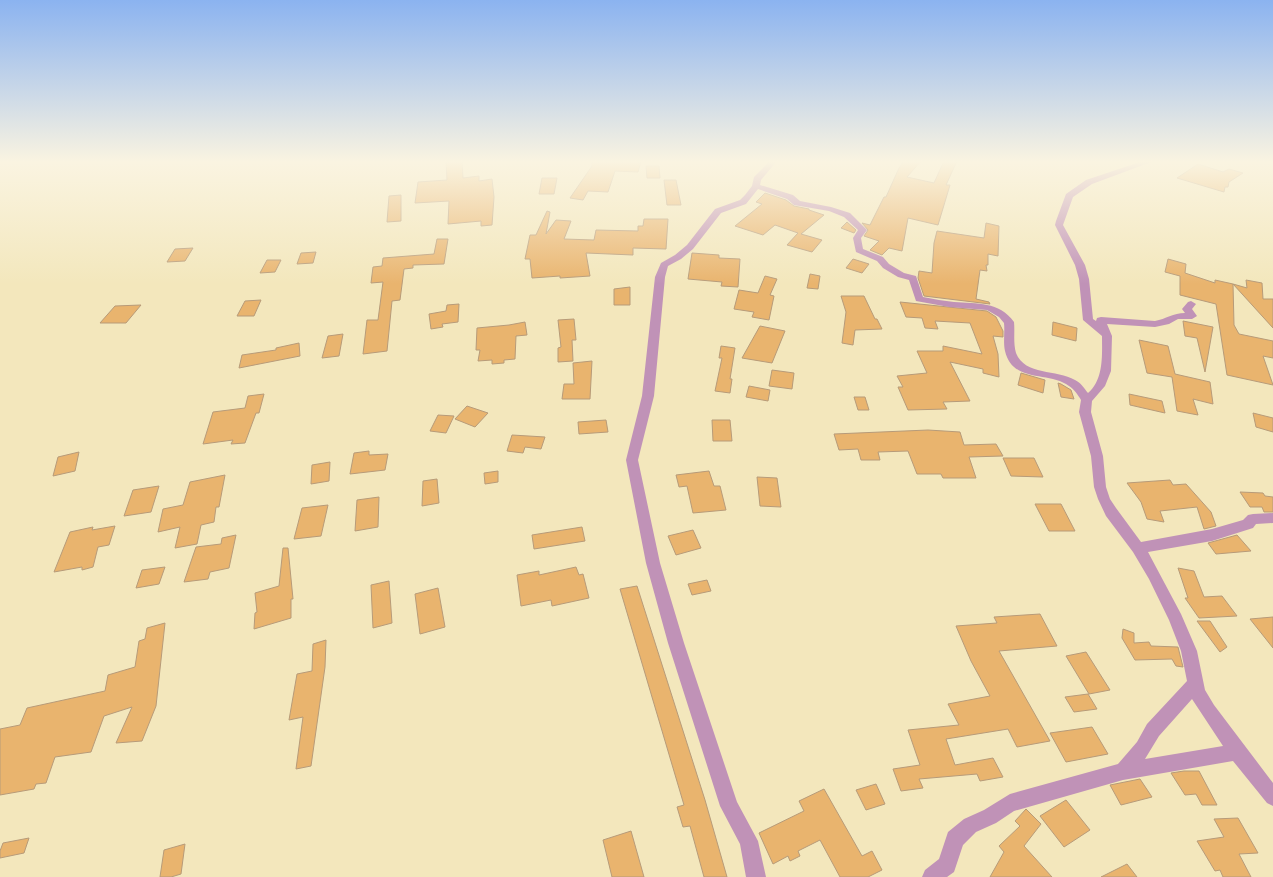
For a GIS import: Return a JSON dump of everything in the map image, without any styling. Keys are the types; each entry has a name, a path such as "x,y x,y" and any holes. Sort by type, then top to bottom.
{"street":[{"path":"743,202 718,211 690,247 678,257 664,265 660,277 648,396 632,460 653,563 672,629 729,806 749,841 756,877"},
{"path":"796,202 831,209 847,215 863,230 857,238 859,250 880,259 886,266 912,278 919,299 952,305 982,305 1000,312 1009,322 1011,353 1018,366 1031,372 1062,378 1072,383 1087,400"},
{"path":"1067,202 1058,225 1074,252 1084,280 1088,320 1106,333"},
{"path":"1191,304 1187,307 1187,309 1192,316 1176,316 1165,322 1156,324 1125,323 1101,320 1107,336 1106,373 1094,395 1087,400 1085,412 1097,456 1100,487 1104,499 1111,512 1138,548 1154,575 1176,619 1189,651 1197,693 1208,711 1254,774"},
{"path":"1138,548 1212,535 1248,524 1253,519 1273,518"},
{"path":"1122,771 1144,748 1157,725 1195,684"},
{"path":"932,877 947,865 955,840 970,825 990,817 1010,803 1122,771 1237,752 1273,797"}],"building":[{"path":"389,202 401,202 401,221 387,222"},
{"path":"449,202 494,202 492,225 481,226 481,221 448,224"},
{"path":"667,202 680,202 681,205 667,205"},
{"path":"756,202 789,202 794,206 809,209 824,215 801,234 822,240 812,252 787,245 798,233 775,225 763,235 735,226 762,204"},
{"path":"882,202 945,202 938,225 908,218 902,251 889,248 882,255 870,250 879,241 864,236 868,230 862,223 870,225"},
{"path":"547,211 550,212 546,234 556,220 571,221 564,239 594,240 596,230 638,231 638,226 643,226 644,219 668,219 666,249 633,248 633,255 586,253 590,276 532,278 530,259 525,259 530,235 536,235"},
{"path":"847,222 856,230 854,233 841,228"},
{"path":"986,223 999,226 998,256 988,254 988,265 986,265 987,271 980,270 976,299 989,302 990,304 924,296 918,278 919,271 932,273 934,243 937,231 984,238"},
{"path":"437,239 448,239 444,264 413,265 413,268 404,269 400,300 392,301 387,351 363,354 367,320 378,320 383,282 371,283 373,267 382,266 383,258 434,254"},
{"path":"193,248 185,261 167,262 175,249"},
{"path":"316,252 313,263 297,264 301,253"},
{"path":"692,253 719,255 719,258 740,259 738,287 721,286 722,282 688,279"},
{"path":"853,259 869,264 862,273 846,268"},
{"path":"1168,259 1186,264 1185,273 1215,283 1215,280 1233,284 1234,325 1239,334 1273,341 1273,358 1263,356 1273,385 1227,375 1216,304 1180,295 1180,276 1165,272"},
{"path":"267,260 281,260 275,272 260,273"},
{"path":"810,274 820,276 818,289 807,288"},
{"path":"765,276 777,279 770,295 774,296 769,320 752,317 754,312 734,309 739,290 758,293"},
{"path":"1246,280 1262,283 1263,299 1273,299 1273,328 1233,284 1247,288"},
{"path":"630,287 630,305 614,305 614,289"},
{"path":"841,296 864,296 875,319 877,319 882,329 855,330 853,345 842,343 846,312"},
{"path":"261,300 254,316 237,316 245,301"},
{"path":"900,302 987,311 996,317 1003,331 1003,337 993,336 998,354 999,377 983,373 983,369 950,362 970,401 943,402 947,409 908,410 898,387 903,387 897,376 927,373 917,351 943,351 943,346 982,354 970,323 935,321 938,329 925,328 922,318 906,317"},
{"path":"459,304 458,322 442,324 443,327 431,329 429,314 446,311 447,305"},
{"path":"141,305 126,323 100,323 115,306"},
{"path":"574,319 576,340 572,340 573,361 558,362 558,348 561,347 558,320"},
{"path":"1183,321 1213,327 1205,372 1197,338 1185,336"},
{"path":"525,322 527,335 516,336 515,359 504,360 504,363 492,364 492,360 478,361 480,350 476,350 477,328"},
{"path":"1053,322 1077,328 1076,341 1052,335"},
{"path":"760,326 785,331 772,363 742,358"},
{"path":"343,334 339,356 322,358 328,336"},
{"path":"1139,340 1168,346 1175,374 1210,382 1213,404 1193,399 1198,415 1177,411 1172,377 1147,373"},
{"path":"299,343 300,356 239,368 242,355 276,350 276,348"},
{"path":"721,346 735,348 730,379 732,379 730,393 715,391 722,358 719,358"},
{"path":"592,361 590,399 562,399 564,384 574,384 573,363"},
{"path":"772,370 794,373 792,389 769,386"},
{"path":"1021,373 1045,380 1043,393 1018,385"},
{"path":"1058,383 1071,390 1074,399 1061,397"},
{"path":"749,386 770,390 768,401 746,397"},
{"path":"264,394 259,413 256,413 245,443 231,444 233,440 203,444 213,412 245,408 248,396"},
{"path":"1129,394 1162,401 1165,413 1130,405"},
{"path":"854,397 865,397 869,410 858,410"},
{"path":"467,406 488,413 475,427 455,419"},
{"path":"1253,413 1273,418 1273,432 1256,427"},
{"path":"438,415 454,416 446,433 430,431"},
{"path":"606,420 608,432 579,434 578,422"},
{"path":"712,420 730,420 732,441 713,441"},
{"path":"928,430 960,432 964,445 996,444 1003,456 969,457 976,478 943,478 941,474 917,474 908,451 878,452 880,460 861,460 858,449 839,450 834,434"},
{"path":"512,435 545,437 541,449 525,447 523,453 507,451"},
{"path":"369,451 369,455 388,454 385,470 350,474 354,453"},
{"path":"79,452 75,471 53,476 58,457"},
{"path":"1003,458 1034,458 1043,477 1011,476"},
{"path":"330,462 329,481 311,484 312,465"},
{"path":"498,471 498,482 485,484 484,473"},
{"path":"709,471 714,486 720,486 726,510 693,513 687,486 679,487 676,475"},
{"path":"225,475 219,507 216,507 214,522 201,525 197,544 175,548 180,527 158,532 163,509 183,505 190,482"},
{"path":"757,477 777,478 781,507 760,506"},
{"path":"437,479 439,503 422,506 423,481"},
{"path":"1170,480 1173,485 1186,484 1211,512 1216,526 1204,529 1197,507 1160,511 1164,522 1147,519 1141,502 1127,483"},
{"path":"159,486 151,512 124,516 133,490"},
{"path":"1240,492 1263,493 1265,496 1273,497 1273,512 1264,512 1262,507 1250,507"},
{"path":"379,497 378,527 355,531 357,500"},
{"path":"1035,504 1061,504 1075,531 1049,531"},
{"path":"328,505 321,536 294,539 302,508"},
{"path":"115,526 109,545 98,547 93,567 82,570 82,567 54,572 70,532 93,527 92,530"},
{"path":"582,527 585,541 534,549 532,535"},
{"path":"693,530 701,548 676,555 668,536"},
{"path":"236,535 229,568 210,572 208,579 184,582 196,547 221,544 222,538"},
{"path":"1237,535 1251,551 1216,554 1208,543"},
{"path":"283,548 288,548 293,599 291,599 291,618 254,629 255,613 257,612 255,593 279,586"},
{"path":"165,567 159,584 136,588 142,570"},
{"path":"576,567 579,575 583,574 589,598 552,606 551,600 521,606 517,575 539,571 539,575"},
{"path":"1178,568 1194,571 1204,597 1222,596 1237,616 1199,618 1185,598 1188,598"},
{"path":"707,580 711,591 692,595 688,584"},
{"path":"389,581 392,623 373,628 371,585"},
{"path":"637,586 705,800 727,877 704,877 690,826 683,827 677,807 684,805 620,589"},
{"path":"438,588 445,627 420,634 415,594"},
{"path":"1040,614 1057,646 999,651 1050,741 1017,747 1008,729 946,739 955,765 993,758 1003,777 980,781 977,774 919,779 923,788 901,791 893,769 920,765 908,730 959,725 948,704 990,696 971,661 956,626 997,623 994,617"},
{"path":"1273,617 1273,648 1250,619"},
{"path":"1197,621 1210,621 1227,647 1220,652"},
{"path":"165,623 156,706 142,741 116,743 132,707 104,716 91,752 55,757 46,783 36,784 34,789 0,795 0,729 20,725 27,708 105,691 108,675 135,667 139,641 145,639 147,628"},
{"path":"1123,629 1134,633 1134,643 1149,642 1151,646 1178,647 1183,667 1176,666 1172,659 1135,660 1122,638"},
{"path":"326,640 325,667 311,766 296,769 303,717 289,720 297,674 312,671 313,644"},
{"path":"1086,652 1110,690 1089,694 1066,656"},
{"path":"1088,694 1097,709 1074,712 1065,697"},
{"path":"1092,727 1108,754 1066,762 1050,733"},
{"path":"1199,771 1217,805 1202,805 1196,794 1185,795 1171,773"},
{"path":"1140,779 1152,797 1121,805 1110,785"},
{"path":"876,784 885,804 866,810 856,790"},
{"path":"824,789 862,856 872,851 882,870 868,877 840,877 820,840 798,851 800,856 790,861 788,856 773,864 759,833 804,811 799,801"},
{"path":"1066,800 1090,830 1064,847 1040,816"},
{"path":"1026,809 1041,824 1024,846 1052,877 990,877 1004,852 999,846 1020,826 1015,821"},
{"path":"1238,818 1258,853 1239,854 1251,877 1223,877 1220,870 1215,871 1197,841 1224,837 1214,819"},
{"path":"631,831 644,877 612,877 603,840"},
{"path":"29,838 24,853 0,858 0,851 3,843"},
{"path":"185,844 181,874 171,877 160,877 164,850"},
{"path":"1127,864 1137,877 1101,877"}]}
